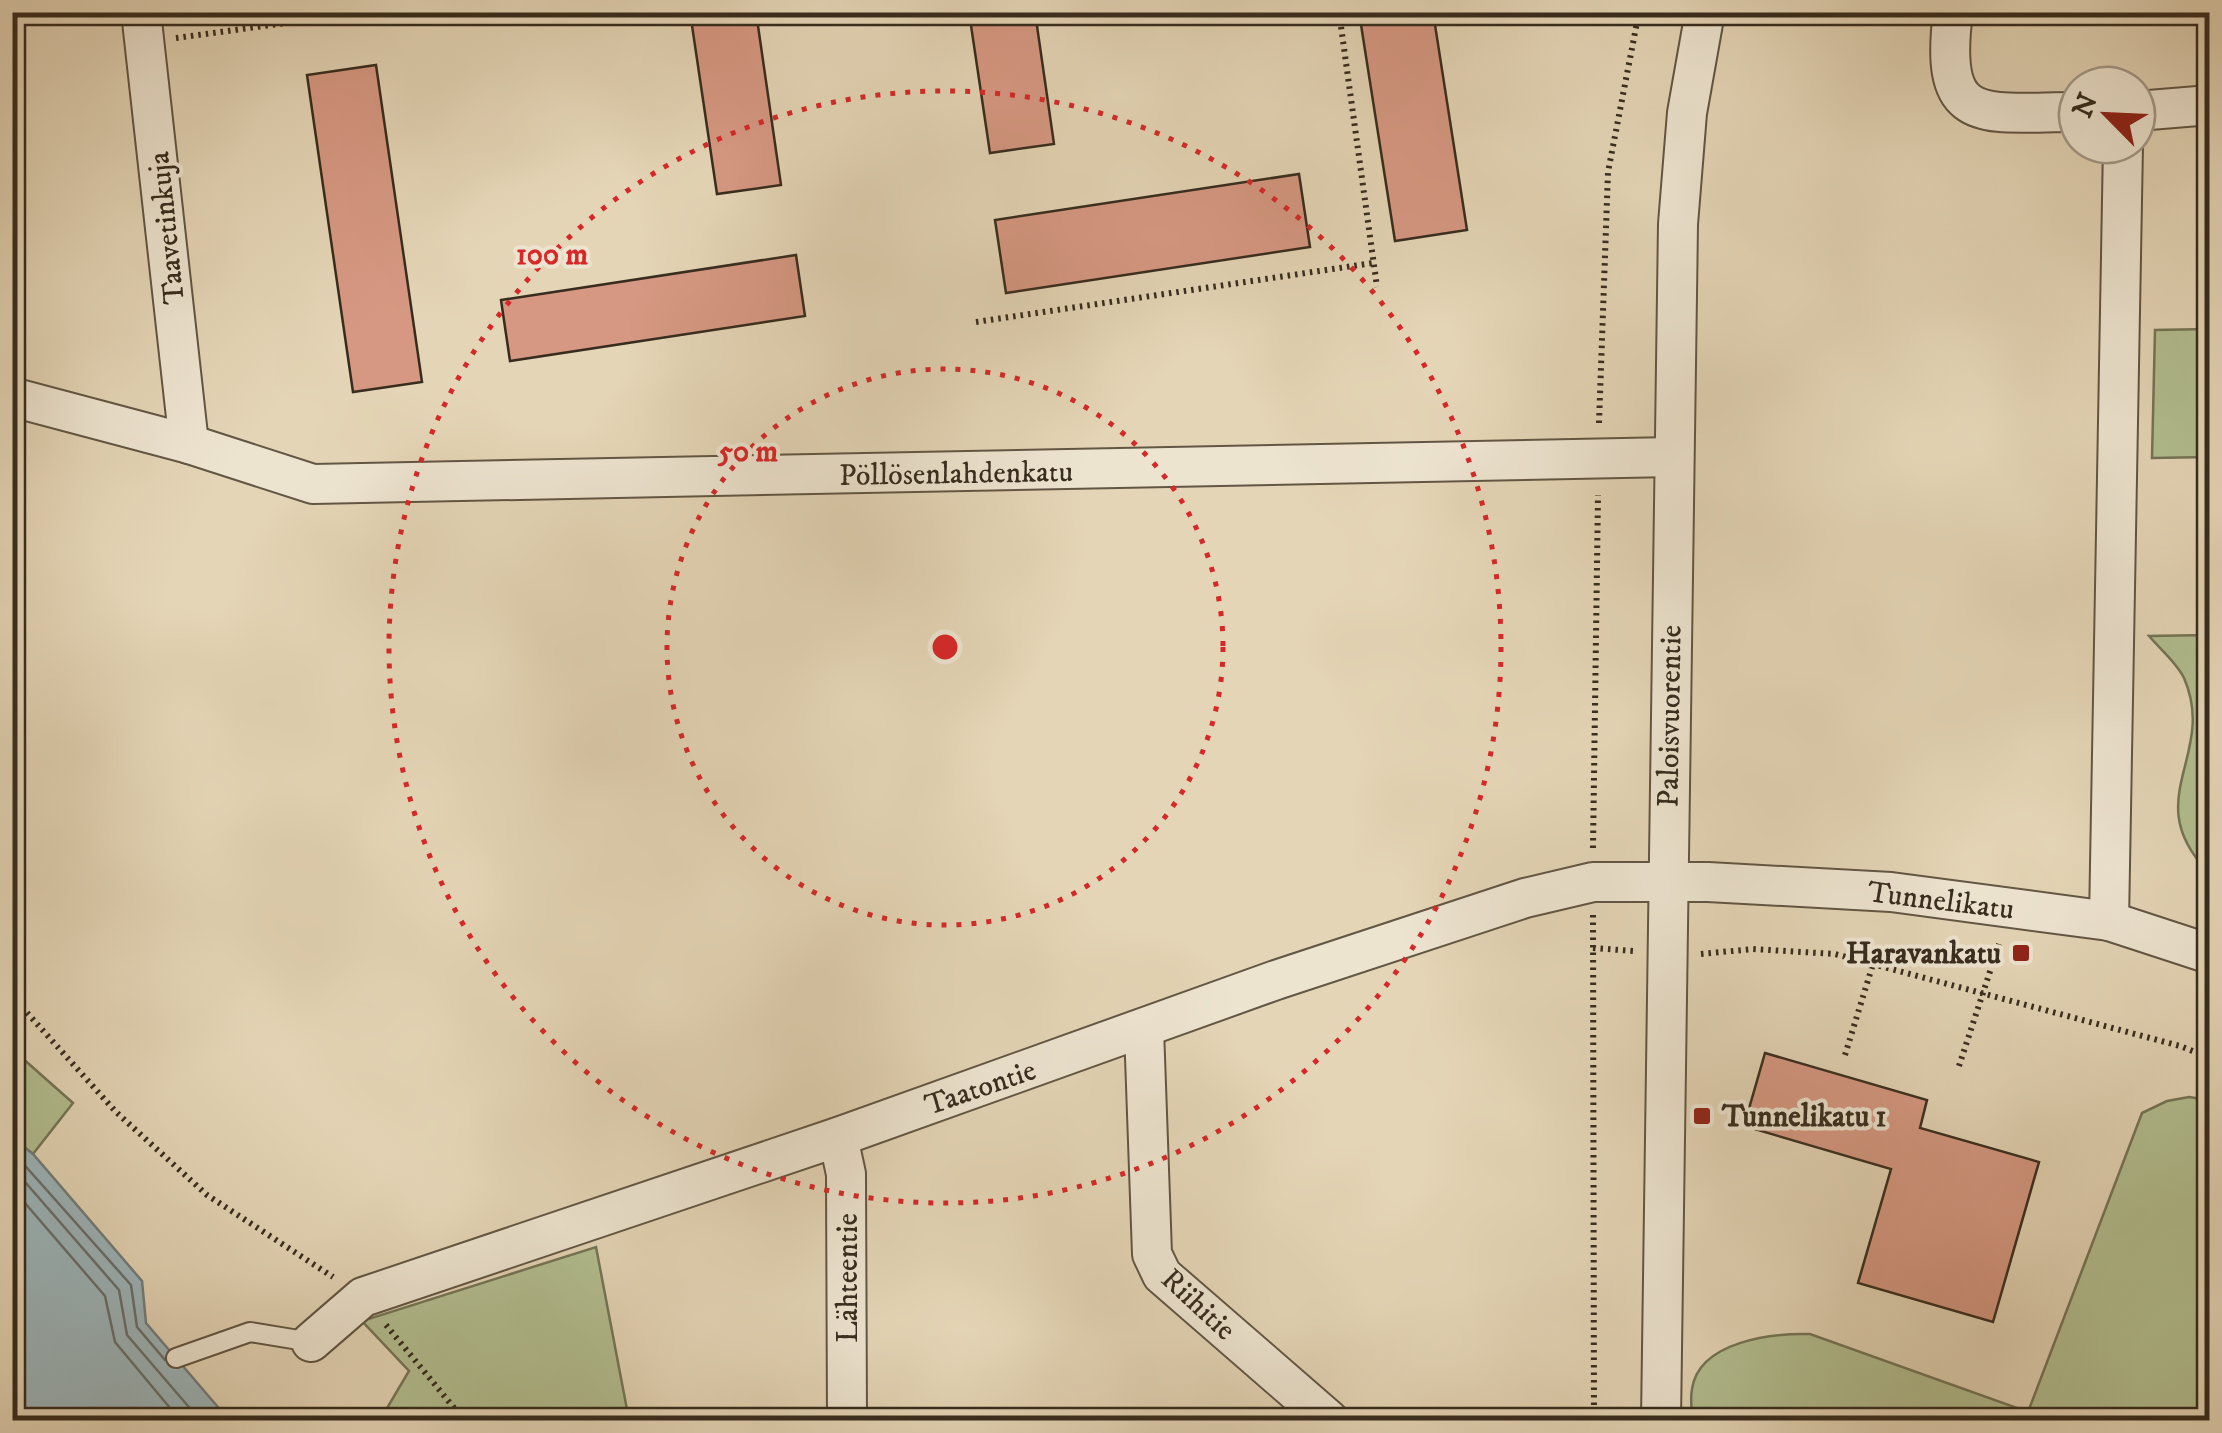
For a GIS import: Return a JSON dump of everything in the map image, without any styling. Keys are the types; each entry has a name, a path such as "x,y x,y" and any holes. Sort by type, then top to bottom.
{"street":[{"name":"Paloisvuorentie","path":"1661,1420 1678,224 1687,112 1705,12"},
{"path":"1954,12 1948,56 1954,91 1969,106 1993,112 2057,112"},
{"name":"Taavetinkuja","path":"143,27 189,444"},
{"path":"2157,110 2210,106"},
{"path":"2109,921 2123,165"},
{"name":"Pöllösenlahdenkatu","path":"12,397 189,444 313,484 1672,457"},
{"name":"Tunnelikatu","path":"1667,881 1890,892 2109,921 2210,954"},
{"name":"Taatontie","path":"310,1342 362,1297 1526,898 1593,882 1667,881"},
{"name":"Riihitie","path":"1144,1028 1152,1254 1162,1275 1329,1420"},
{"name":"Lähteentie","path":"838,1137 846,1174 847,1420"}],"lane":[{"path":"176,1358 250,1332 310,1342"}],"path":[{"path":"143,27 366,12"},
{"path":"1338,12 1377,287"},
{"path":"1594,1420 1593,882 1598,459 1608,172 1639,12"},
{"path":"976,322 1374,263"},
{"path":"12,830 22,947 12,996 116,1112 207,1195 362,1297 464,1420"},
{"path":"1960,1066 2011,908"},
{"path":"1593,948 1629,951"},
{"path":"1698,954 1807,949 2180,1046 2210,1058"},
{"path":"1844,1054 1872,964"}],"green space":[{"path":"2209,329 2209,457 2152,458 2155,330"},
{"path":"2210,635 2209,873 2189,847 2180,822 2178,799 2192,731 2192,706 2181,672 2149,636"},
{"path":"12,1049 73,1103 33,1154 13,1138"},
{"path":"2189,1097 2209,1100 2209,1420 1692,1420 1692,1389 1708,1360 1740,1343 1795,1334 1810,1334 2028,1412 2142,1113 2167,1101"},
{"path":"596,1247 629,1420 380,1420 409,1371 362,1321"}],"water":[{"path":"12,1138 33,1154 142,1281 146,1323 229,1420 13,1420"}],"building":[{"path":"690,12 756,12 781,185 717,194"},
{"path":"969,12 1035,12 1054,144 990,153"},
{"path":"1359,12 1433,12 1467,230 1395,241"},
{"path":"376,65 422,382 353,392 307,75"},
{"path":"1299,174 1310,247 1006,293 995,220"},
{"path":"796,255 805,316 510,361 501,300"},
{"path":"1765,1053 1927,1100 1920,1128 2039,1162 1993,1322 1858,1283 1891,1169 1744,1126"}],"place":[{"name":"Haravankatu","path":"2021,953"},
{"name":"Tunnelikatu 1","path":"1702,1116"}]}
